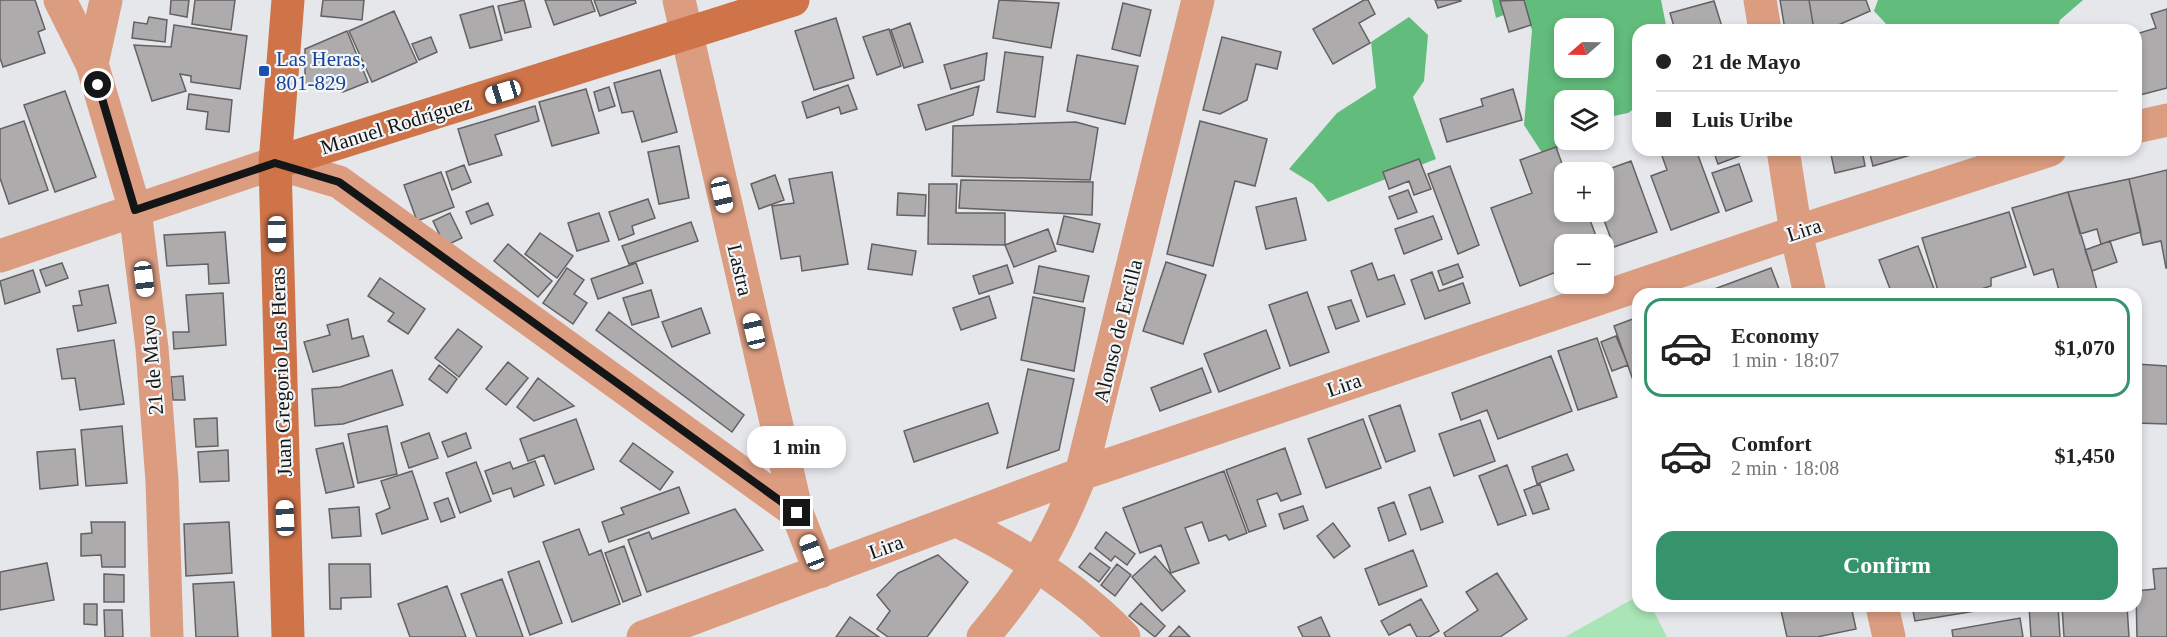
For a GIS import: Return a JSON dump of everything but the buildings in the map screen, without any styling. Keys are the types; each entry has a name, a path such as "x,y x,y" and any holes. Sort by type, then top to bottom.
{"main road":[{"name":"Juan Gregorio Las Heras","path":"288,0 275,163 288,637"},
{"name":"Manuel Rodríguez","path":"275,163 794,0"}],"street":[{"name":"21 de Mayo","path":"60,0 92,64 135,210 152,348 161,470 167,637"},
{"name":"21 de Mayo","path":"92,64 106,0"},
{"name":"Lastra","path":"679,0 685,36 797,513 820,572"},
{"name":"Alonso de Ercilla","path":"983,637 1013,602 1038,566 1063,521 1081,474 1198,0"},
{"path":"1760,0 1764,24"},
{"path":"2142,126 2167,120"},
{"path":"1784,156 1796,232 1809,288"},
{"name":"Lira","path":"644,637 1081,474 1796,232 2031,156"},
{"name":"Manuel Rodríguez","path":"0,256 275,163"},
{"path":"275,163 339,182 797,513"},
{"path":"957,520 999,541 1038,566 1076,593 1124,637"},
{"path":"1883,612 1889,637"}],"green space":[{"path":"1492,0 1661,0 1666,24 1632,24 1632,110 1628,113 1614,116 1614,90 1554,90 1554,150 1557,150 1550,165 1524,125 1532,30 1522,8 1496,18"},
{"path":"1878,0 2083,0 2060,20 2059,24 1886,24 1874,11"},
{"path":"1409,17 1428,35 1424,81 1413,97 1436,159 1328,202 1313,184 1289,169 1337,113 1376,88 1371,42"},
{"path":"1632,599 1632,612 1654,612 1667,637 1565,637"}],"place":[{"name":"Las Heras, 801-829","path":"264,71"}],"route":[{"path":"98,85 135,210 275,163 339,182 559,338 797,513"}]}
